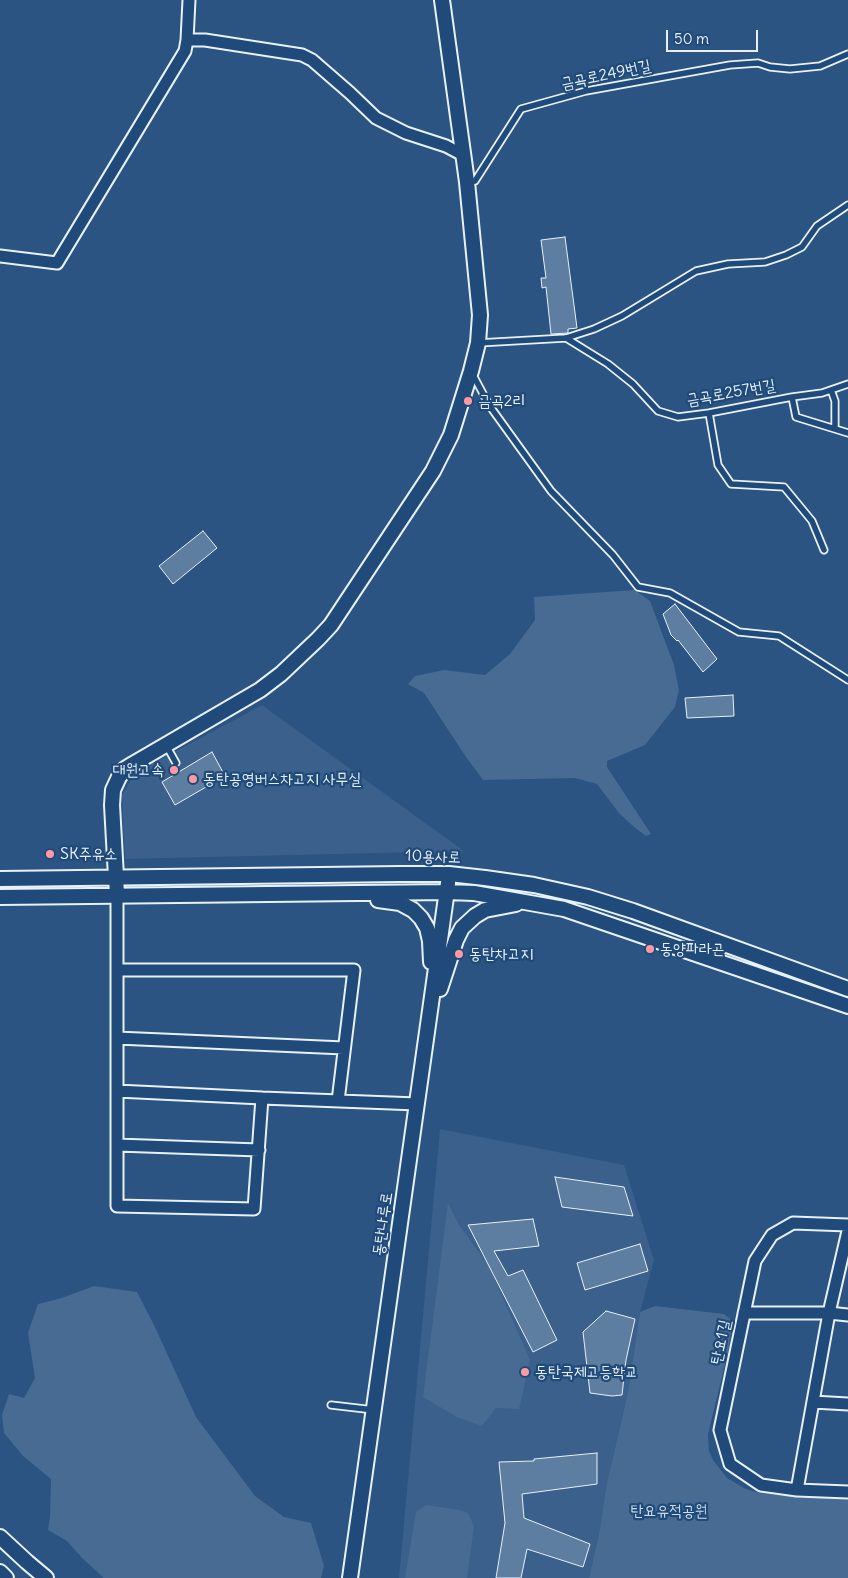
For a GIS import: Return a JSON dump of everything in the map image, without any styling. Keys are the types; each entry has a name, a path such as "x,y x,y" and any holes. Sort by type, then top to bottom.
{"street":[{"path":"0,256 57,263 185,51 189,0"},
{"path":"262,1098 254,1209 117,1206 117,895 112,805 113,790 125,769 260,690 281,674 318,639 331,625 433,471 451,435 478,343 480,314 467,182 442,0"},
{"path":"187,40 204,40 302,55 319,67 376,118 406,133 446,146 463,155"},
{"name":"10용사로","path":"0,879 450,874 534,885 588,897 848,989"},
{"name":"동탄나루로","path":"350,1578 450,874"},
{"path":"0,897 474,893 534,903 572,912 848,1006"},
{"path":"272,894 306,901 379,900 400,903 413,910 427,928 430,941 431,1003 428,1022"},
{"path":"428,1022 456,940 462,928 485,910 515,904 534,903"},
{"path":"117,970 354,970 338,1101"},
{"path":"117,1038 344,1048"},
{"path":"117,1091 417,1104"},
{"path":"117,1145 258,1150"},
{"name":"탄요1길","path":"848,1225 793,1223 772,1235 755,1261 720,1430 730,1464 761,1485 797,1490 848,1492"},
{"path":"797,1490 829,1313 848,1230"},
{"path":"744,1313 829,1313 848,1315"},
{"path":"813,1402 848,1404"},
{"path":"0,1537 46,1578"},
{"path":"0,1572 6,1578"}],"lane":[{"name":"금곡로249번길","path":"467,182 475,181 521,109 586,91 730,64 758,63 770,67 790,69 820,66 848,54"},
{"path":"478,343 566,338 594,329 622,316 696,271 728,264 765,262 786,255 802,247 816,226 848,205"},
{"name":"금곡로257번길","path":"566,338 608,364 633,384 658,411 678,416 709,413 792,396 796,417 848,432"},
{"path":"471,371 489,405 551,491 613,554 638,587 670,593 739,632 779,636 848,680"},
{"path":"792,396 831,390 848,384"},
{"path":"831,390 835,401 835,428"},
{"path":"709,413 718,465 731,484 784,487 812,521 824,550"},
{"path":"166,745 176,763"},
{"path":"331,1405 374,1410"}],"shaded area":[{"path":"262,705 464,851 125,859 122,795 135,773"},
{"name":"동탄국제고등학교","path":"440,1129 624,1165 654,1260 640,1312 628,1392 606,1487 600,1529 589,1578 399,1578"}],"green space":[{"path":"635,590 650,601 674,665 679,690 675,707 645,745 607,761 607,767 651,834 646,836 619,813 597,784 575,778 483,780 424,693 408,684 415,676 444,670 485,675 510,654 535,620 534,597"},
{"path":"448,1203 459,1225 489,1266 530,1360 519,1409 496,1408 482,1426 457,1417 423,1397"},
{"path":"94,1286 137,1292 196,1417 255,1496 284,1517 311,1523 324,1566 321,1578 104,1578 67,1541 48,1530 51,1479 23,1456 4,1433 2,1415 9,1394 24,1398 35,1378 28,1333 38,1304 62,1298"},
{"name":"탄요유적공원","path":"655,1306 724,1314 730,1319 732,1326 729,1348 708,1434 709,1451 713,1460 727,1478 746,1489 759,1493 848,1499 848,1578 589,1578 600,1529 606,1487 628,1392 640,1312"},
{"path":"426,1505 468,1513 474,1526 467,1578 405,1578 416,1512"}],"building":[{"path":"565,237 577,328 568,329 568,333 551,334 546,287 542,288 541,278 546,278 541,240"},
{"path":"203,531 217,548 173,584 159,566"},
{"path":"675,604 717,659 703,672 678,640 671,635 663,614"},
{"path":"733,695 734,716 687,718 685,698"},
{"name":"동탄공영버스차고지 사무실","path":"212,752 225,776 175,805 162,782"},
{"path":"555,1177 624,1187 633,1216 562,1207"},
{"path":"533,1219 539,1246 494,1251 508,1276 523,1270 557,1340 533,1352 468,1225"},
{"path":"640,1244 648,1271 585,1290 577,1263"},
{"path":"606,1311 635,1319 626,1360 622,1395 612,1396 590,1393 583,1332"},
{"path":"597,1453 597,1484 522,1494 524,1518 590,1544 583,1567 527,1549 521,1578 496,1578 505,1523 499,1462 534,1461 534,1459"}],"place":[{"name":"금곡2리","path":"468,401"},
{"name":"대원고속","path":"174,770"},
{"name":"동탄공영버스차고지 사무실","path":"193,779"},
{"name":"SK주유소","path":"50,854"},
{"name":"동양파라곤","path":"650,949"},
{"name":"동탄차고지","path":"459,954"},
{"name":"동탄국제고등학교","path":"525,1372"}]}
